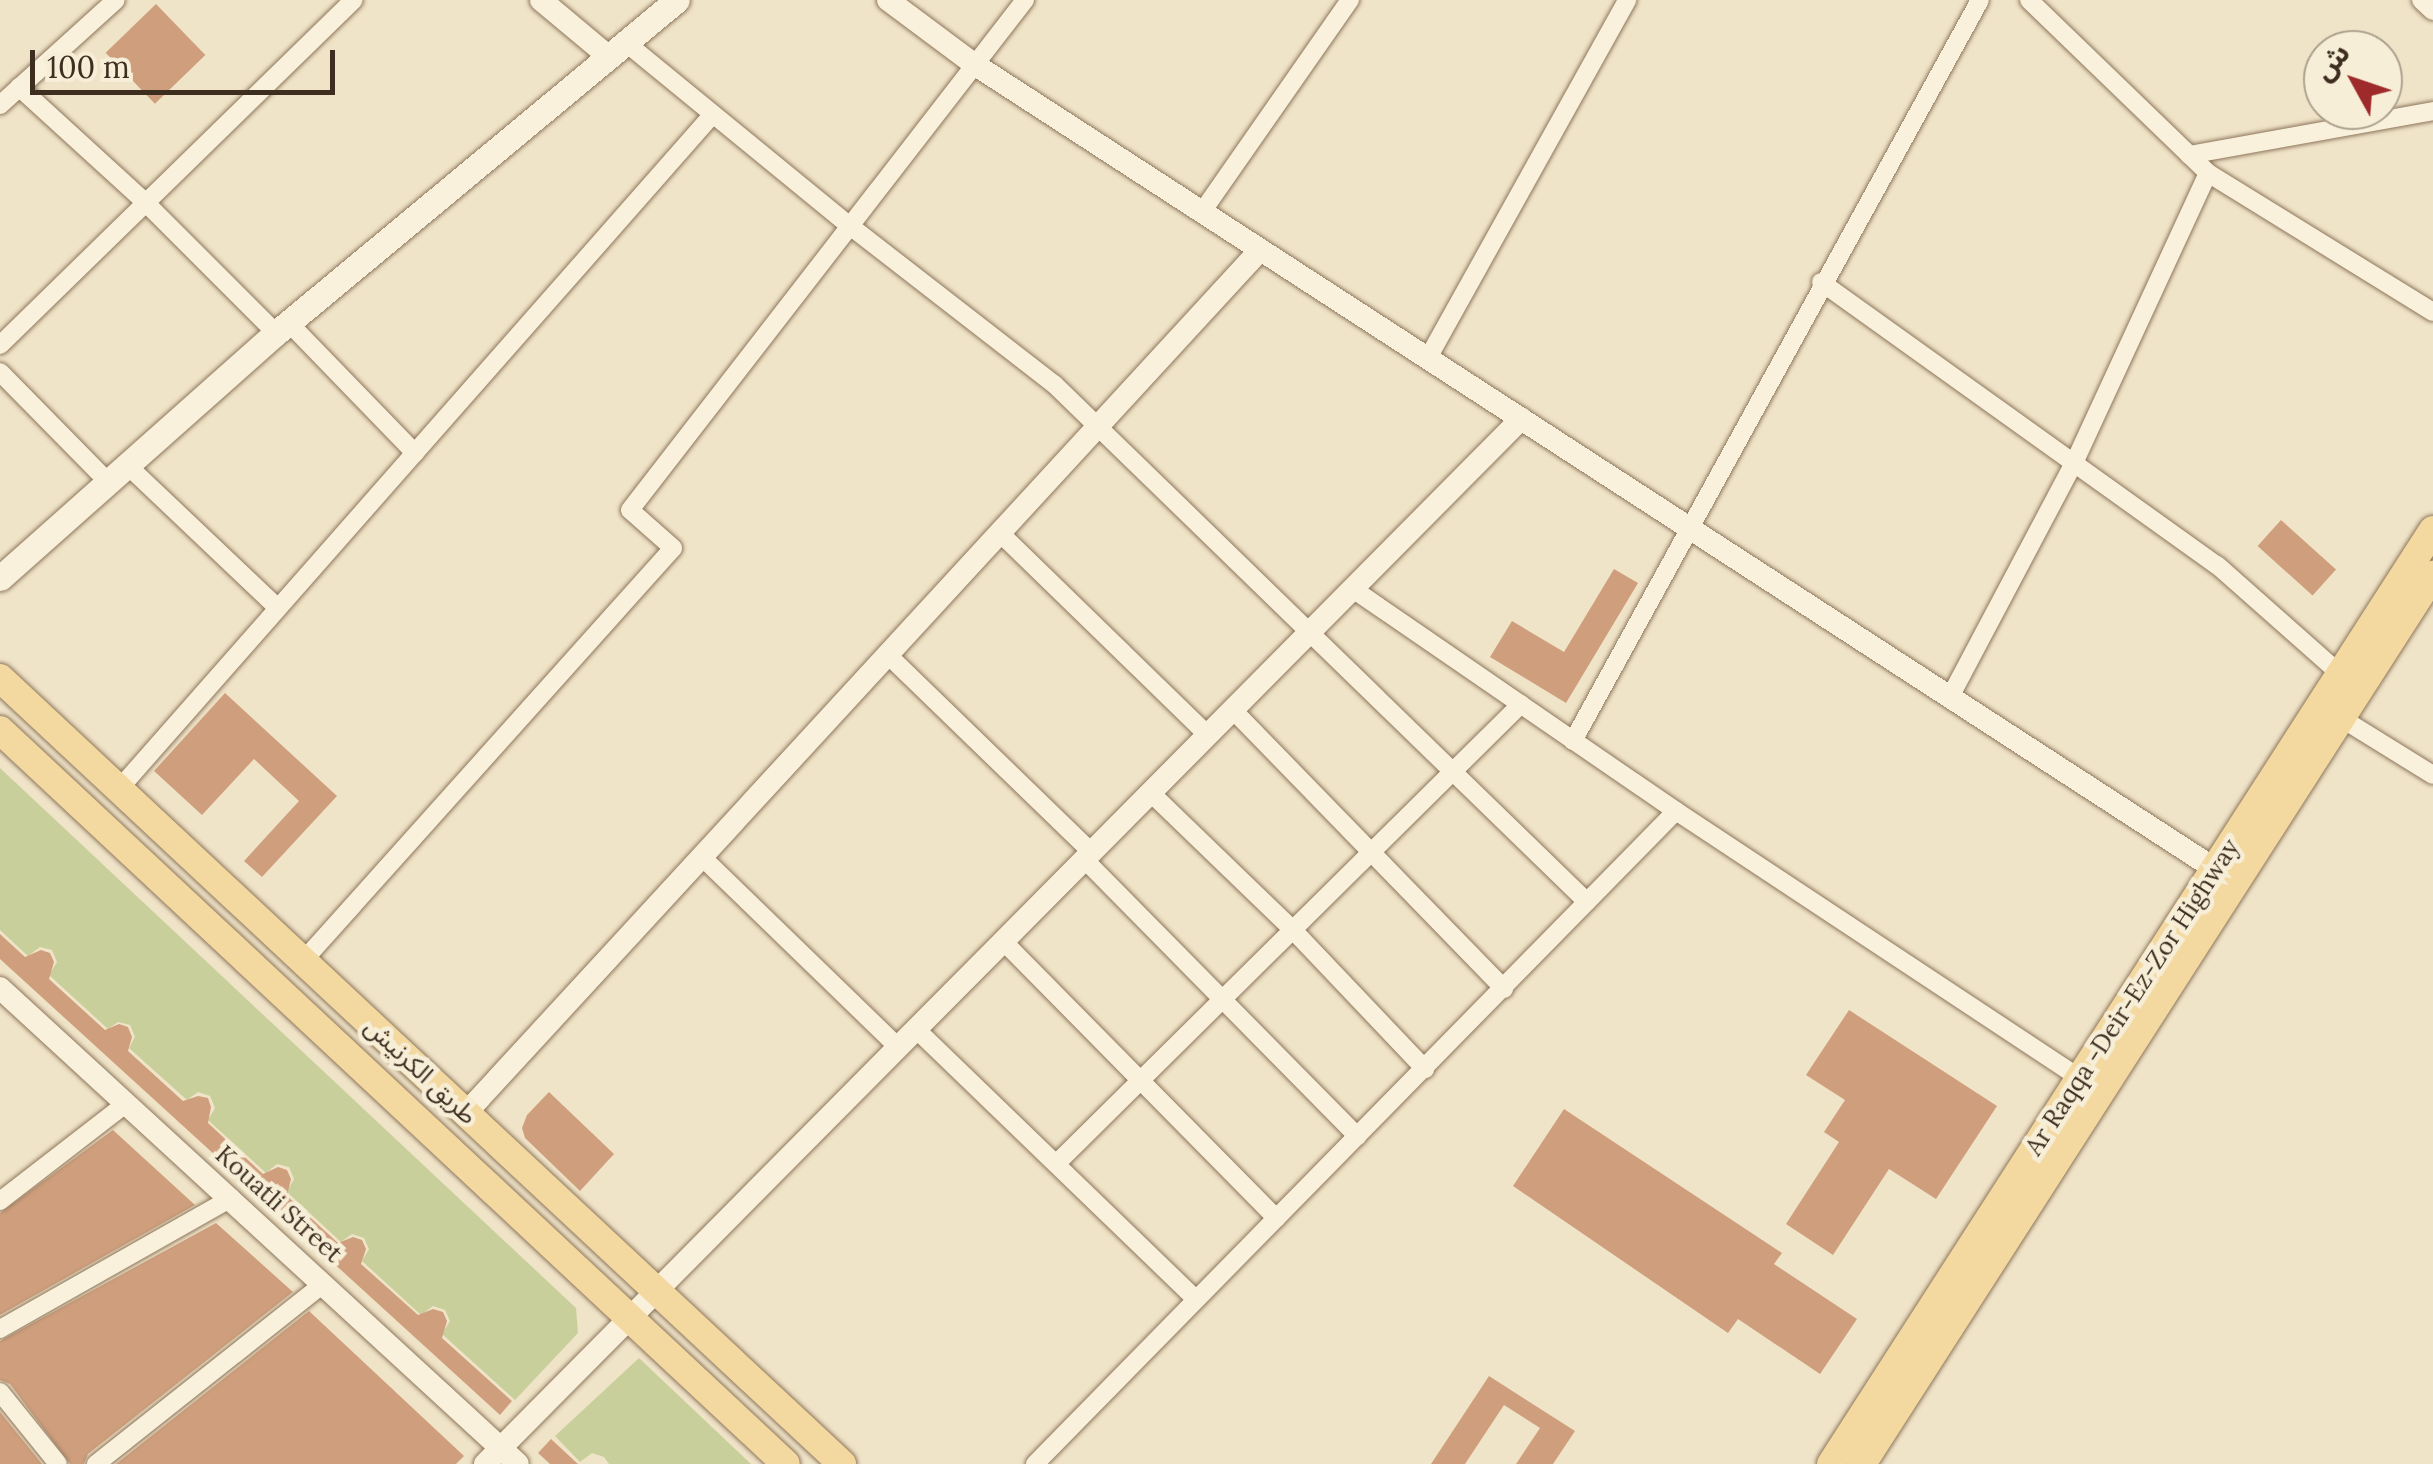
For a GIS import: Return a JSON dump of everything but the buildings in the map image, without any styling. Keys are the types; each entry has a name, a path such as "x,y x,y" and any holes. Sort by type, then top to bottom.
{"main road":[{"path":"0,578 282,328 677,0"},
{"name":"Ar Raqqa -Deir-Ez-Zor Highway","path":"1832,1464 2433,530"},
{"name":"Ar Raqqa -Deir-Ez-Zor Highway","path":"1862,1464 2433,575"},
{"name":"طريق الكرنيش","path":"0,678 842,1464"},
{"name":"طريق الكرنيش","path":"0,730 786,1464"}],"street":[{"path":"0,105 116,0"},
{"path":"0,345 353,0"},
{"path":"541,0 713,114 1054,384 1587,902"},
{"path":"888,0 974,64 2215,869"},
{"path":"304,961 674,548 630,510 1024,0"},
{"path":"1202,212 1350,0"},
{"path":"1428,358 1626,0"},
{"path":"1573,740 1821,282 1980,0"},
{"path":"2029,0 2208,173 2433,312"},
{"path":"2421,0 2433,11"},
{"path":"19,87 415,452"},
{"path":"2189,155 2433,111"},
{"path":"118,789 713,114"},
{"path":"1950,698 2074,463 2208,173"},
{"path":"466,1113 1260,250"},
{"path":"1821,282 2216,565 2340,674"},
{"path":"0,372 278,608"},
{"path":"502,1459 654,1289 917,1030 1520,419"},
{"path":"1000,533 1208,735"},
{"path":"1353,589 1676,811 2080,1078"},
{"path":"888,655 1089,856 1222,1000 1357,1136"},
{"path":"1056,1164 1521,704"},
{"path":"1232,710 1504,989"},
{"path":"2341,718 2433,774"},
{"path":"1151,794 1293,930 1424,1068"},
{"path":"1034,1464 1676,811"},
{"path":"702,857 899,1048"},
{"path":"1004,942 1276,1218"},
{"name":"Kouatli Street","path":"0,988 324,1282 502,1459"},
{"path":"917,1030 1195,1298"},
{"path":"0,1201 127,1104"},
{"path":"0,1329 232,1198"},
{"path":"96,1464 324,1282"},
{"path":"0,1392 58,1464"}],"green space":[{"path":"0,768 576,1308 578,1333 515,1400 442,1334 450,1321 445,1310 433,1306 421,1315 362,1261 369,1249 364,1238 352,1234 341,1242 287,1192 294,1179 289,1167 277,1164 266,1173 208,1120 215,1108 210,1096 198,1092 187,1100 129,1048 135,1037 130,1025 118,1022 108,1029 49,975 57,962 52,950 40,947 28,956 0,930"},
{"path":"639,1358 751,1464 609,1464 604,1457 592,1453 580,1462 555,1436"}]}
